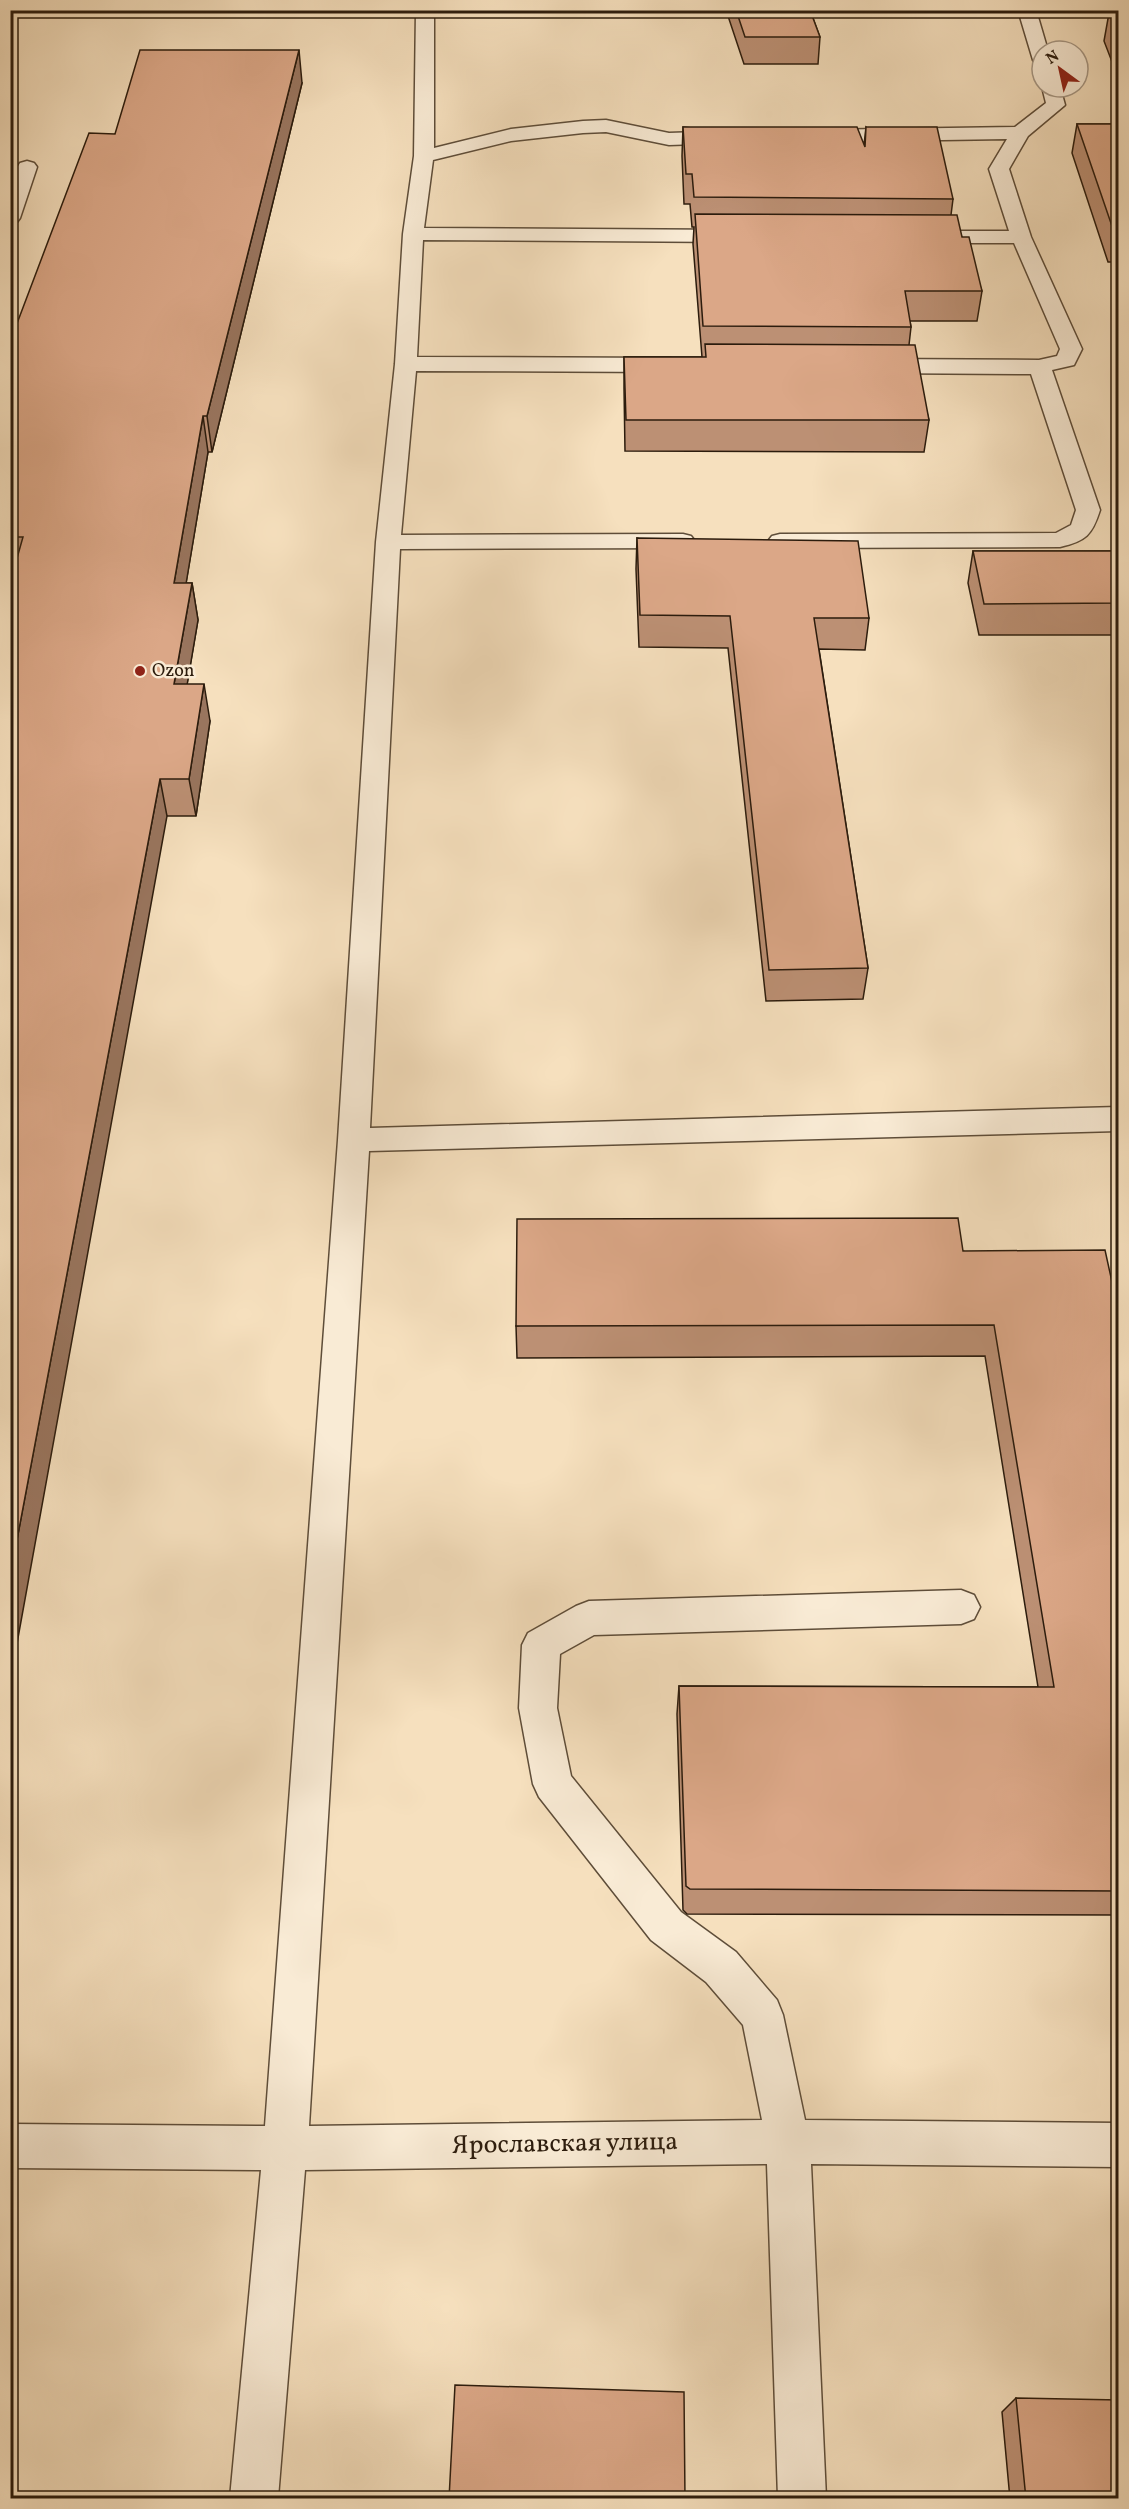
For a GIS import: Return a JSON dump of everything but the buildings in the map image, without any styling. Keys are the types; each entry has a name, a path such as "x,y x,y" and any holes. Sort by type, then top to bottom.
{"street":[{"path":"254,2499 285,2148 354,1140 388,542 406,364 413,234 424,156 425,10"},
{"path":"1027,10 1036,39"},
{"path":"849,366 1040,367 1065,360 1071,350 1022,237 999,169 1020,133 1056,105 1054,99"},
{"path":"424,156 511,135 583,127 606,126 669,139 750,137"},
{"path":"797,136 1020,133"},
{"path":"10,218 27,167"},
{"path":"413,234 759,236"},
{"path":"902,237 1022,237"},
{"path":"406,364 693,365"},
{"path":"760,541 1060,540 1082,529 1088,510 1040,367"},
{"path":"388,542 700,541"},
{"path":"354,1140 1119,1119"},
{"path":"802,2499 788,2142 762,2015 722,1967 666,1926 553,1784 538,1708 541,1645 589,1618 961,1607"},
{"name":"Ярославская улица","path":"10,2146 285,2148 788,2142 1119,2145"}],"place":[{"name":"Ozon","path":"140,671"}]}
